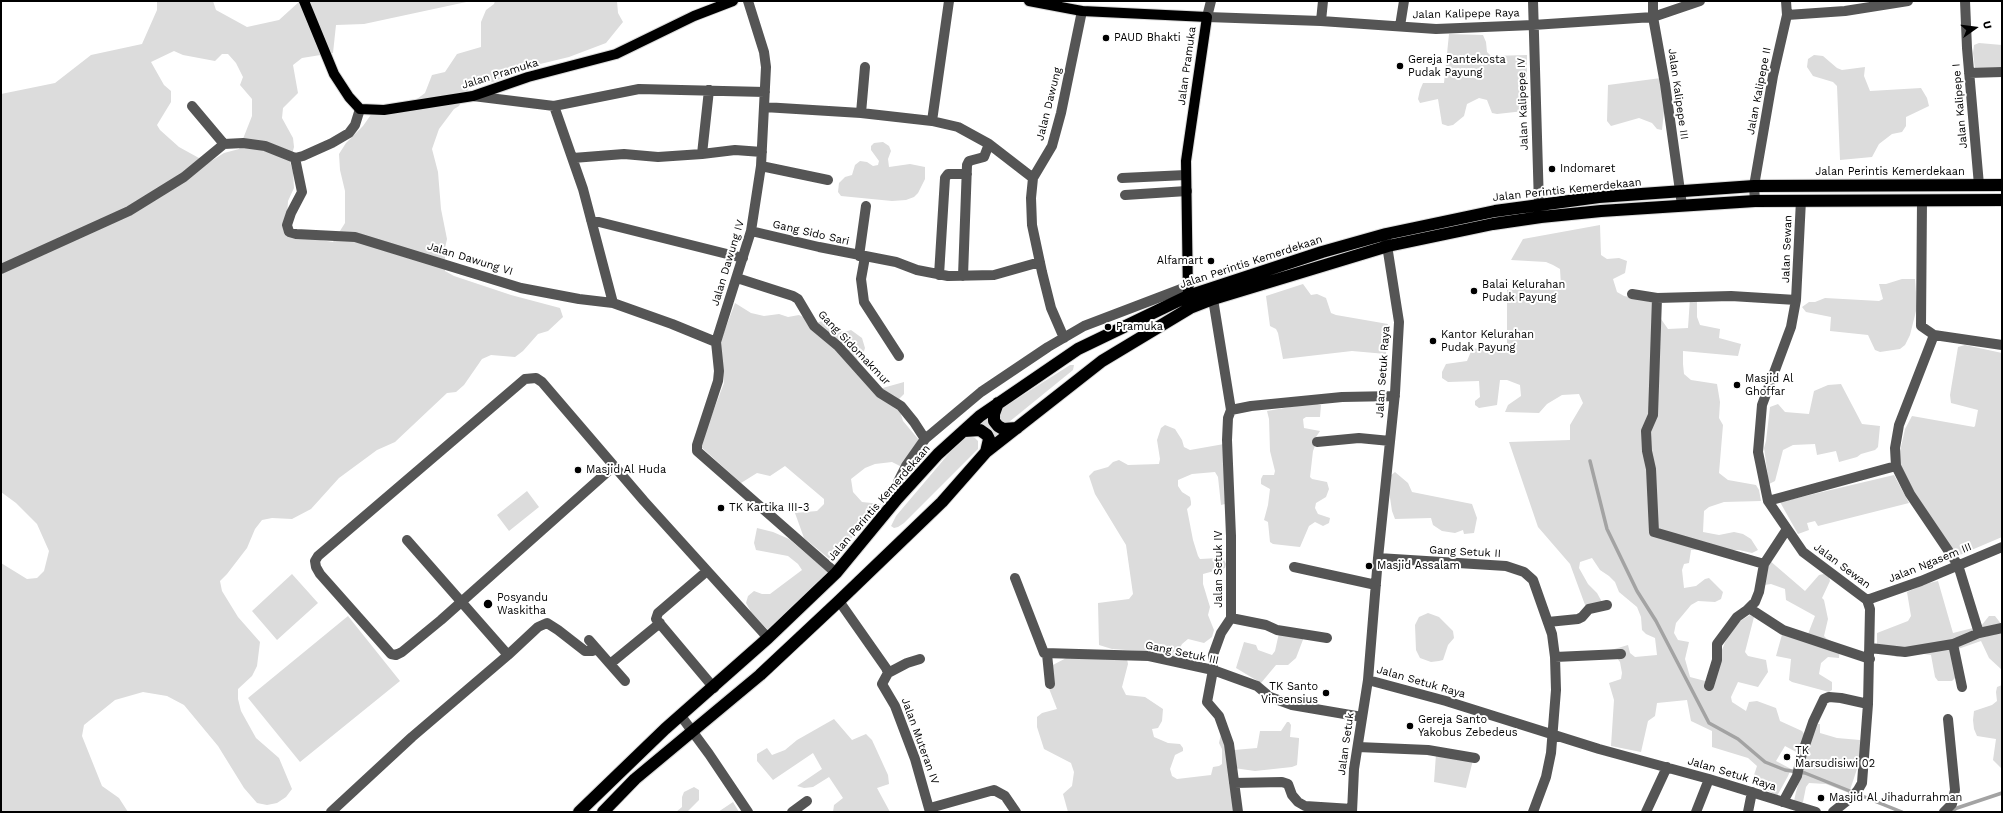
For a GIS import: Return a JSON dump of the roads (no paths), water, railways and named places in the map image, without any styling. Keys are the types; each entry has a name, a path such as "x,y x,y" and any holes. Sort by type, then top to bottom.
{"highway":[{"name":"Jalan Perintis Kemerdekaan","path":"602,812 635,779 760,675 839,601 942,502 986,452 1102,361 1190,308 1446,220 1495,211 1599,197 1754,186 2002,185"},
{"path":"1599,197 1600,211"},
{"name":"Jalan Perintis Kemerdekaan","path":"579,812 628,764 714,688 836,573 899,497 938,454 964,431 998,404 1078,349 1188,291 1322,252 1387,240 1448,234 1535,218 1600,211 1755,201 2002,200"},
{"path":"1446,220 1448,234"},
{"path":"998,404 994,414 994,422 1002,429 1017,428"},
{"path":"964,431 980,430 987,435 989,439 986,452"}],"main road":[{"path":"304,1 334,74 349,97 360,109"},
{"name":"Jalan Pramuka","path":"360,109 384,110 473,96 528,77 616,54 694,16 733,1"},
{"name":"Jalan Pramuka","path":"1029,1 1082,11 1206,17 1186,161 1188,291"}],"street":[{"name":"Jalan Dawung IV","path":"716,342 752,231 762,166 766,67 764,52 748,1"},
{"path":"932,121 949,1"},
{"path":"1206,17 1211,1"},
{"path":"1321,21 1324,1"},
{"path":"1400,26 1404,1"},
{"name":"Jalan Kalipepe IV","path":"1533,1 1538,205"},
{"name":"Jalan Kalipepe III","path":"1653,1 1653,17 1665,84 1682,205"},
{"name":"Jalan Kalipepe Raya","path":"1206,17 1321,21 1436,28 1533,25 1653,17 1700,1"},
{"name":"Jalan Kalipepe II","path":"1754,186 1773,76 1787,15 1786,1"},
{"path":"1787,15 1845,11 1908,1"},
{"name":"Jalan Kalipepe I","path":"1965,1 1969,73 1979,185"},
{"name":"Jalan Dawung","path":"1064,338 1051,308 1032,225 1030,198 1033,178 1052,146 1066,91 1082,11"},
{"path":"861,113 865,67"},
{"path":"1969,73 2002,72"},
{"path":"473,96 554,106 633,90 667,88 765,92"},
{"path":"702,154 709,90"},
{"path":"192,106 224,144"},
{"path":"554,106 573,158 613,303"},
{"path":"764,107 861,113 932,121 958,127 989,144 1033,178"},
{"path":"1,269 129,211 184,177 224,144 243,143 265,146 295,158 332,144 349,133 354,125 360,109"},
{"path":"963,276 967,174 969,161 984,157 989,144"},
{"path":"573,158 624,154 658,156 702,154 735,150 762,152"},
{"name":"Jalan Dawung VI","path":"295,158 302,192 290,213 287,225 289,232 296,234 355,237 521,288 579,299 613,303 672,324 716,342"},
{"path":"762,166 828,180"},
{"path":"939,274 945,178 948,174 967,174"},
{"path":"1122,178 1186,175"},
{"path":"1754,186 1755,201"},
{"path":"1125,195 1187,191"},
{"name":"Jalan Sewan","path":"1801,200 1796,300 1791,327 1762,405 1758,452 1768,501 1803,552 1867,600 1871,620 1870,659 1862,783 1858,790 1836,809"},
{"path":"1922,201 1920,324 1923,329 1934,335 2002,345"},
{"path":"866,206 861,280 864,302 899,356"},
{"path":"591,220 743,258"},
{"name":"Gang Sido Sari","path":"752,231 862,256 896,262 917,270 939,274 963,276 994,275 1040,262"},
{"name":"Jalan Setuk Raya","path":"1387,240 1399,322 1395,396 1378,558 1368,680 1446,701 1552,735 1709,779 1816,812"},
{"name":"Gang Sidomakmur","path":"737,278 793,296 798,299 814,326 838,346 880,393 901,406 925,439"},
{"path":"899,497 898,482 906,466 925,439 981,392 1048,347 1084,326 1188,291"},
{"path":"1632,294 1657,298 1731,296 1796,300"},
{"path":"1657,298 1654,415 1646,431 1646,451 1651,469 1654,532 1764,564"},
{"name":"Jalan Setuk IV","path":"1213,299 1231,410 1228,418 1227,440 1231,536 1231,618 1221,633 1213,655 1213,670 1207,702 1219,716 1228,738 1238,812"},
{"path":"1934,335 1899,425 1895,448 1896,466 1910,494 1958,565 1979,633"},
{"path":"716,342 719,371 718,381 697,445 697,451 836,573"},
{"path":"614,466 415,642 396,655 391,654 320,574 316,567 315,561 318,556 525,379 536,378 542,382 614,466 768,638"},
{"path":"1231,410 1250,406 1342,396 1395,396"},
{"path":"1317,442 1359,438 1390,441"},
{"path":"1768,501 1896,466"},
{"path":"1709,686 1717,660 1717,644 1737,617 1749,608 1757,597 1764,564 1787,529"},
{"path":"407,540 508,655"},
{"name":"Jalan Ngasem III","path":"1867,600 1921,581 2002,547"},
{"name":"Gang Setuk II","path":"1378,558 1506,566 1524,572 1533,580 1538,590 1548,622 1555,657 1556,690 1546,777 1533,812"},
{"path":"1294,567 1376,585"},
{"path":"707,571 658,613 656,619 714,688"},
{"path":"1015,578 1042,651 1047,654 1050,684"},
{"path":"839,601 867,638 888,673 907,663 920,659"},
{"path":"1548,622 1578,619 1582,617 1588,609 1607,606"},
{"path":"1749,608 1782,630 1870,659"},
{"path":"1231,618 1266,625 1276,630 1327,638"},
{"path":"331,812 412,737 508,655 538,627 547,623 583,649 592,651 597,649"},
{"path":"610,664 660,623"},
{"path":"1870,648 1905,652 1953,644 1979,633 2002,628"},
{"path":"589,640 625,681"},
{"path":"1953,644 1962,687"},
{"name":"Gang Setuk III","path":"1047,654 1149,656 1213,670 1257,686 1270,697 1292,705 1362,717"},
{"path":"1555,657 1621,654"},
{"name":"Jalan Muteran IV","path":"888,673 882,684 895,706 915,758 930,810"},
{"name":"Jalan Setuk","path":"1352,811 1354,769 1368,680"},
{"path":"1783,802 1798,771 1813,722 1824,699 1829,696 1868,704"},
{"path":"681,716 748,812"},
{"path":"1944,812 1952,804 1955,790 1948,719"},
{"path":"1358,747 1428,750 1474,758"},
{"path":"1646,812 1667,767"},
{"path":"1696,812 1709,779"},
{"path":"1234,783 1282,782 1288,784 1292,795 1298,802 1306,806 1352,811"},
{"path":"930,810 994,790 1005,796 1016,812"},
{"path":"1748,812 1752,792"},
{"path":"792,812 807,801"}],"waterway":[{"path":"1590,461 1607,529 1637,591 1656,621 1709,723 1738,739 1765,762 1785,770 1805,773 1902,812"},
{"path":"1950,812 1957,808 2002,793"}],"place":[{"name":"PAUD Bhakti","path":"1106,38"},
{"name":"Gereja Pantekosta Pudak Payung","path":"1400,66"},
{"name":"Indomaret","path":"1552,169"},
{"name":"Alfamart","path":"1211,261"},
{"name":"Balai Kelurahan Pudak Payung","path":"1474,291"},
{"name":"Pramuka","path":"1108,327"},
{"name":"Kantor Kelurahan Pudak Payung","path":"1433,341"},
{"name":"Masjid Al Ghoffar","path":"1737,385"},
{"name":"Masjid Al Huda","path":"578,470"},
{"name":"TK Kartika III-3","path":"721,508"},
{"name":"Masjid Assalam","path":"1369,566"},
{"name":"Posyandu Waskitha","path":"488,604"},
{"name":"TK Santo Vinsensius","path":"1326,693"},
{"name":"Gereja Santo Yakobus Zebedeus","path":"1410,726"},
{"name":"TK Marsudisiwi 02","path":"1787,757"},
{"name":"Masjid Al Jihadurrahman","path":"1821,798"}]}
